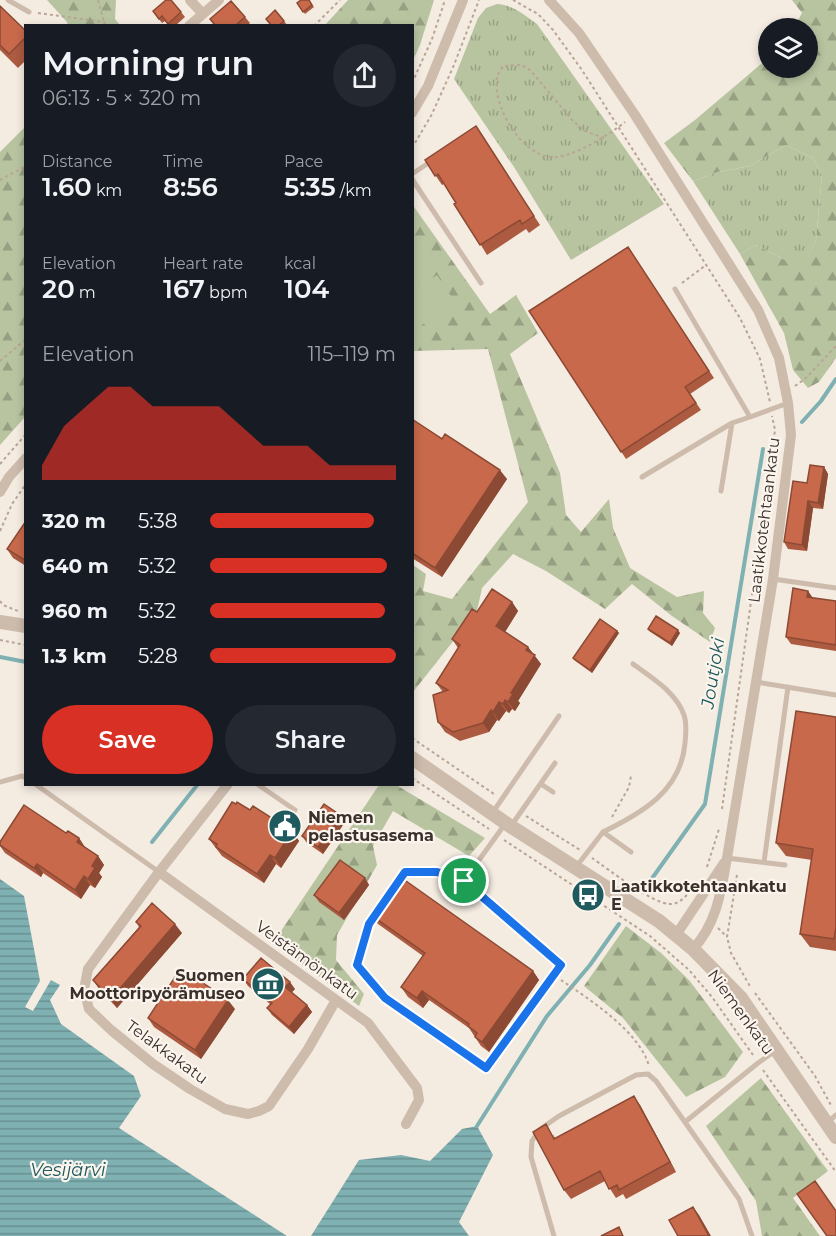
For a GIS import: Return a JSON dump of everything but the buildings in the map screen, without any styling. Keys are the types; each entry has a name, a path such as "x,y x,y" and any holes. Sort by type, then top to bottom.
{"street":[{"path":"190,0 202,14"},
{"path":"191,24 219,0"},
{"path":"414,110 428,86 463,0"},
{"name":"Laatikkotehtaankatu","path":"549,0 579,33 635,115 758,310 779,358 787,397 791,435 733,858 712,923 693,949"},
{"path":"0,492 9,477 24,460"},
{"path":"0,622 24,620"},
{"name":"Niemenkatu","path":"414,759 508,824 659,921 693,949 741,998 777,1050 833,1118 836,1137"},
{"name":"Telakkakatu","path":"226,786 159,872 88,969 84,990 89,1009 153,1064 190,1089 225,1109 248,1114 269,1106 308,1049 336,1000"},
{"name":"Laatikkotehtaankatu","path":"676,934 733,858"},
{"name":"Veistämönkatu","path":"159,872 368,1023 417,1088 419,1100 406,1124"}],"lane":[{"path":"8,0 29,12"},
{"path":"414,173 439,156"},
{"path":"414,182 481,283"},
{"path":"675,289 750,417"},
{"path":"642,477 732,423 771,411 787,397"},
{"path":"721,491 732,423"},
{"path":"773,579 836,588"},
{"path":"576,867 603,832 648,807 662,794 676,774 684,757 686,731 684,716 662,686 633,664"},
{"path":"756,682 836,695"},
{"path":"764,862 788,687"},
{"path":"492,813 559,716"},
{"path":"464,881 497,835 541,784 555,763"},
{"path":"0,782 24,777"},
{"path":"541,784 553,792"},
{"path":"37,786 159,872"},
{"path":"260,786 295,810"},
{"path":"603,832 631,852"},
{"path":"733,858 785,865"},
{"path":"381,907 369,924 357,965 385,998 486,1068 561,965 464,881 437,872 405,872 393,890"},
{"path":"686,1122 777,1050"},
{"path":"554,1236 531,1157 532,1142 535,1136 539,1130 559,1116 636,1075 648,1074 686,1122 739,1199 752,1236"}],"path":[{"path":"29,12 105,24 98,0"},
{"path":"316,24 340,0"},
{"path":"414,79 432,39 445,0"},
{"path":"414,145 432,114 479,0"},
{"path":"513,0 538,14 553,30 582,70 740,318 760,359 775,430 721,816"},
{"path":"604,138 585,131 573,121 531,72 522,65 503,66 496,76 497,90 506,120 524,144 551,158 569,154 604,138 635,115"},
{"path":"0,180 24,167"},
{"path":"675,289 706,265"},
{"path":"0,361 24,341"},
{"path":"787,397 836,346"},
{"path":"0,464 24,436"},
{"path":"0,531 12,504 24,487"},
{"path":"0,601 24,620"},
{"path":"0,610 3,605"},
{"path":"0,640 24,645"},
{"path":"603,832 629,787 631,777"},
{"name":"Niemenkatu","path":"414,779 650,936 689,970 712,997 836,1172"},
{"path":"707,868 720,828"},
{"path":"586,854 658,902 671,905 681,901 689,893"},
{"path":"733,858 727,937 731,953 750,987 825,1091 833,1118"},
{"path":"566,983 622,1025 650,1065 648,1074"}],"green space":[{"path":"47,0 116,0 115,19 119,24 68,24"},
{"path":"348,0 434,0 414,58 414,24 326,24"},
{"path":"792,0 836,0 836,358 819,382 808,388 793,370 784,333 740,254 756,245 787,261 806,261 816,240 822,175 813,158 786,145 750,166 718,172 693,181 664,143 758,66 758,78 818,78 818,18 799,18 802,13"},
{"path":"497,4 514,8 537,24 664,204 571,260 514,167 454,79 478,18 486,8"},
{"path":"24,128 24,418 0,445 0,152"},
{"path":"786,145 813,158 822,175 816,240 806,262 787,261 756,245 740,254 693,181 718,172 750,166"},
{"path":"414,207 490,314 516,295 538,333 510,354 560,473 566,515 581,532 609,499 613,528 630,568 677,597 704,591 703,613 715,628 710,642 672,616 632,584 605,609 546,571 513,554 482,588 477,611 414,691 414,566 426,574 423,591 452,599 528,502 488,349 414,351"},
{"path":"414,240 435,271 414,286"},
{"path":"437,275 455,302 414,330 414,291"},
{"path":"378,786 398,786 485,838 469,856 393,811 373,846 377,865 337,935 336,960 364,994 359,1006 273,943"},
{"path":"626,926 661,953 689,980 743,1052 725,1077 686,1097 623,1018 584,986"},
{"path":"761,1078 828,1171 793,1198 820,1236 762,1236 756,1201 706,1126"}],"water":[{"name":"Vesijärvi","path":"0,879 24,896 40,981 25,1007 33,1011 51,980 60,985 50,1000 61,1024 134,1076 141,1096 119,1128 287,1236 0,1236"},
{"path":"477,1126 493,1155 459,1222 469,1236 311,1236 359,1160 401,1155 430,1161 462,1129"}],"waterway":[{"name":"Joutjoki","path":"802,422 821,401 836,379"},
{"name":"Joutjoki","path":"648,884 705,804 763,449"},
{"path":"0,657 24,662"},
{"path":"152,842 196,786"},
{"name":"Joutjoki","path":"477,1126 547,1016 590,965 619,924"}],"place":[{"name":"Niemen pelastusasema","path":"285,826"},
{"name":"Laatikkotehtaankatu E","path":"588,895"},
{"name":"Suomen Moottoripyörämuseo","path":"268,984"}],"route":[{"path":"405,872 437,872 464,881 561,965 486,1068 385,998 357,965 369,924 405,872"}]}
